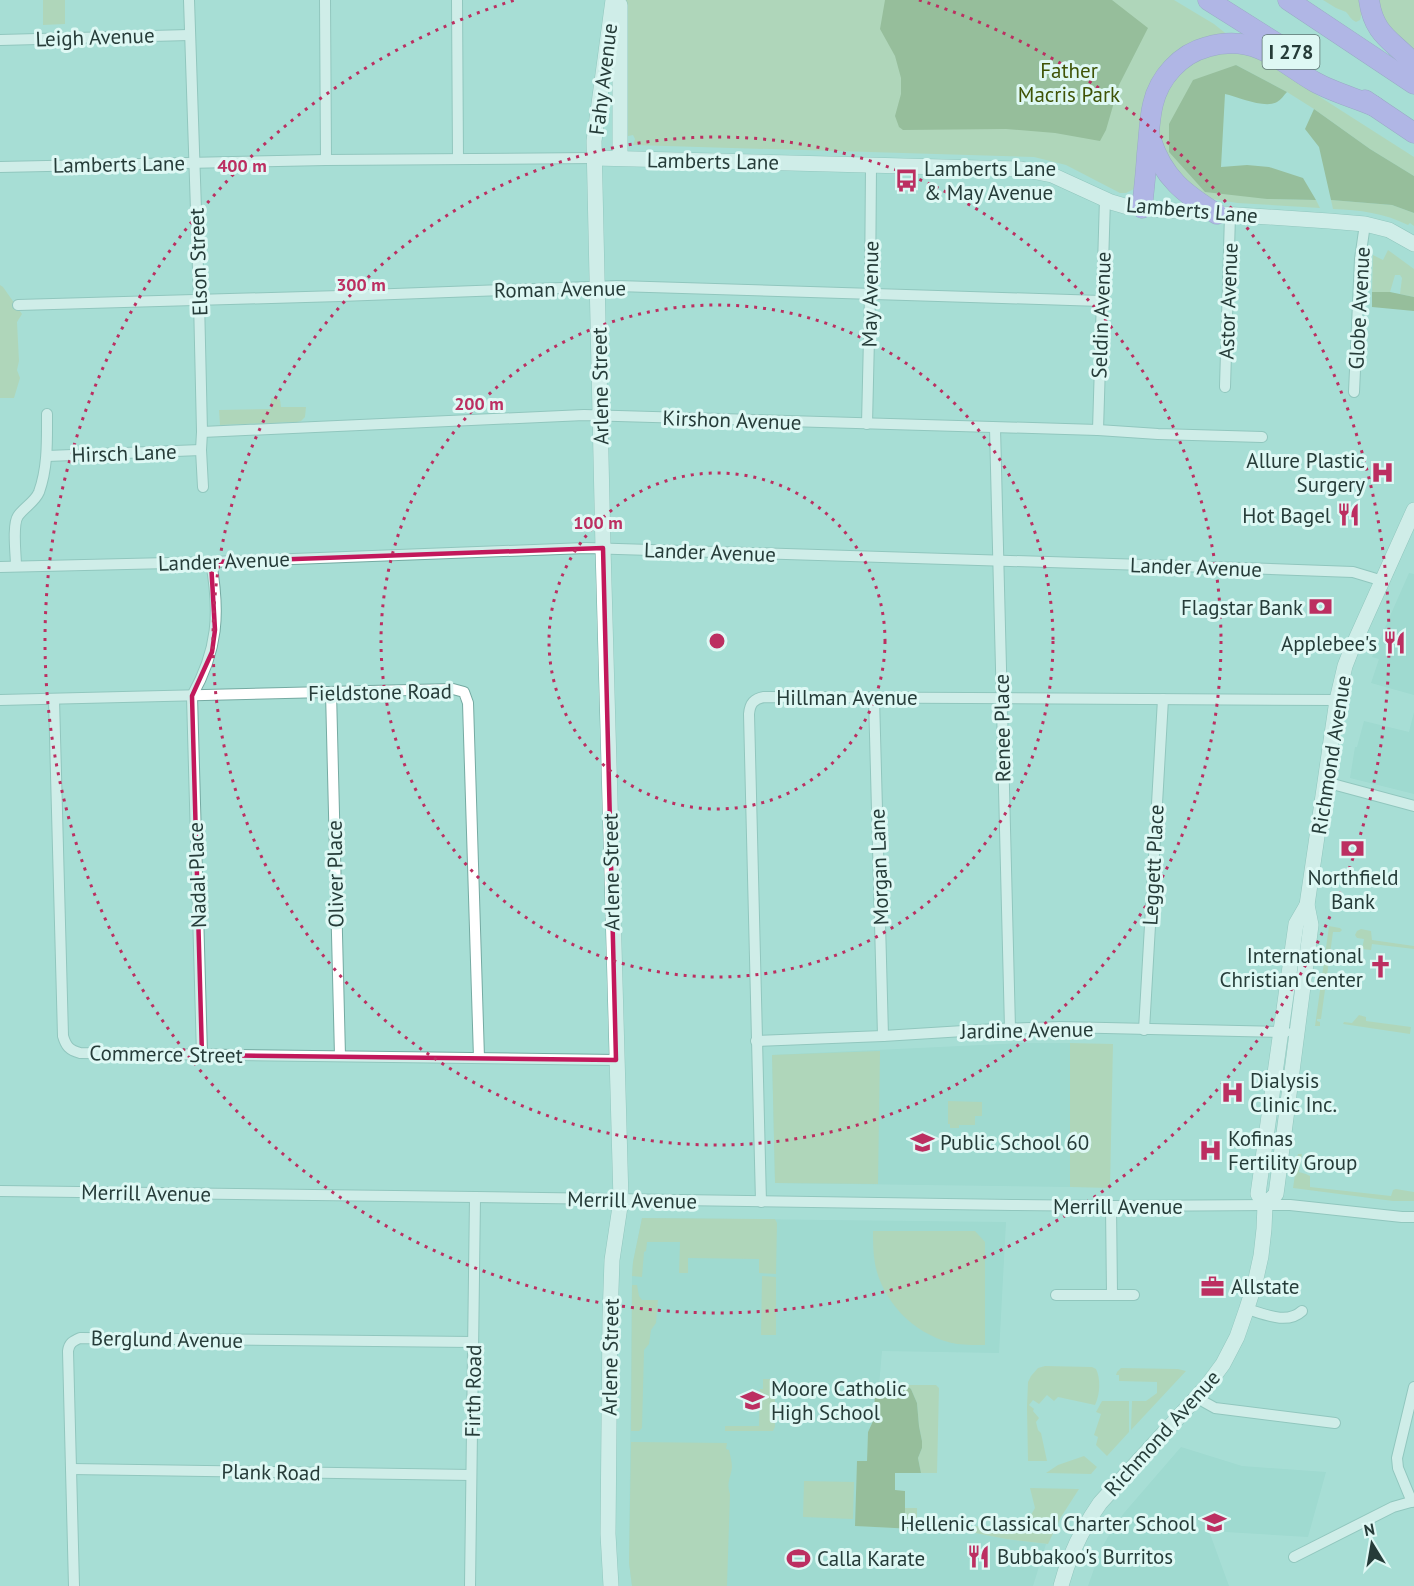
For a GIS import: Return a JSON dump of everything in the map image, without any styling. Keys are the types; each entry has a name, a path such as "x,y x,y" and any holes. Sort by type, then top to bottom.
{"highway":[{"name":"I 278","path":"1208,0 1414,133"},
{"name":"I 278","path":"1287,0 1414,84"},
{"path":"1369,0 1372,15 1379,29 1414,64"},
{"path":"1142,208 1149,135 1156,94 1171,69 1203,48 1221,44 1241,44 1258,48 1317,83 1374,106"},
{"path":"1149,135 1166,174 1191,197 1224,214"}],"main road":[{"name":"Fahy Avenue","path":"595,158 594,141 613,0"},
{"name":"Fahy Avenue","path":"620,0 620,158"},
{"name":"Lamberts Lane","path":"595,158 1032,170 1063,179 1121,205 1365,224 1389,230 1414,244"},
{"name":"Arlene Street","path":"595,158 621,1200 612,1260 610,1318 608,1534 610,1586"},
{"name":"Richmond Avenue","path":"1264,1205 1276,1194 1311,925 1307,905 1337,700 1345,666 1414,510"},
{"name":"Richmond Avenue","path":"1061,1586 1075,1544 1086,1522 1100,1503 1197,1398 1223,1364 1237,1337 1255,1283 1261,1256 1264,1205 1258,1194 1296,924 1307,905"}],"street":[{"name":"Elson Street","path":"189,0 200,300 203,487"},
{"path":"325,0 326,160"},
{"path":"457,0 458,159"},
{"name":"Leigh Avenue","path":"0,40 189,35"},
{"name":"Lamberts Lane","path":"0,167 326,160 595,158"},
{"name":"May Avenue","path":"867,424 871,165"},
{"name":"Seldin Avenue","path":"1098,430 1105,199"},
{"name":"Astor Avenue","path":"1224,214 1225,387"},
{"name":"Globe Avenue","path":"1354,392 1360,259 1365,224"},
{"name":"Roman Avenue","path":"18,305 598,286 1101,301"},
{"name":"Hirsch Lane","path":"16,566 15,524 17,516 37,497 40,489 47,456 47,414"},
{"name":"Kirshon Avenue","path":"202,432 601,416 1262,437"},
{"name":"Renee Place","path":"995,428 1010,1029"},
{"name":"Hirsch Lane","path":"47,456 201,450"},
{"name":"Lander Avenue","path":"0,567 603,548 1353,572 1383,581"},
{"path":"192,696 201,681 212,652 215,598 211,562"},
{"name":"Fieldstone Road","path":"0,700 453,689 464,692 468,703 479,1058"},
{"name":"Oliver Place","path":"331,692 340,1056"},
{"name":"Nadal Place","path":"192,696 202,1055"},
{"name":"Hillman Avenue","path":"761,1202 750,708 752,702 764,697 1337,700"},
{"name":"Morgan Lane","path":"874,697 883,1036"},
{"name":"Commerce Street","path":"54,699 63,1036 68,1048 80,1053 616,1060"},
{"name":"Leggett Place","path":"1144,1030 1162,699"},
{"path":"1325,782 1414,806"},
{"name":"Jardine Avenue","path":"756,1041 1061,1028 1297,1033"},
{"name":"Merrill Avenue","path":"0,1191 1112,1206 1290,1205 1414,1217"},
{"name":"Firth Road","path":"470,1586 475,1197"},
{"path":"1112,1206 1112,1294"},
{"path":"1056,1294 1134,1295"},
{"path":"1247,1309 1275,1317 1290,1318 1302,1311"},
{"name":"Berglund Avenue","path":"74,1586 68,1345 74,1340 80,1338 473,1342"},
{"path":"1294,1557 1393,1508 1413,1501 1398,1468 1397,1458 1414,1387"},
{"path":"1197,1398 1215,1408 1335,1423"},
{"name":"Plank Road","path":"70,1469 471,1475"}],"highlighted area":[{"path":"603,548 616,1060 202,1055 192,696 212,652 215,630 211,562"}],"shaded area":[{"path":"1409,573 1414,574 1414,695 1371,683 1379,659 1372,657"},
{"path":"1414,712 1414,794 1350,778 1355,747 1357,747 1364,721 1409,732"},
{"name":"Public School 60","path":"1022,1043 1070,1043 1070,1187 775,1183 772,1055"},
{"name":"Moore Catholic High School","path":"642,1218 1006,1222 999,1353 882,1351 879,1385 875,1387 874,1419 868,1432 867,1461 857,1461 856,1526 970,1532 1046,1544 1033,1586 632,1586 629,1563 632,1276"},
{"name":"Hellenic Classical Charter School","path":"1181,1447 1242,1466 1326,1472 1308,1537 1209,1531 1229,1586 1088,1586 1101,1549 1112,1530"}],"green space":[{"path":"43,0 65,0 65,24 43,25"},
{"name":"Father Macris Park","path":"625,0 1174,0 1214,24 1229,36 1176,58 1136,188 1120,193 1066,165 1034,157 633,145 635,139 633,135 624,137"},
{"path":"885,0 1112,0 1148,28 1119,85 1106,130 1100,141 1055,133 1006,129 903,130 899,127 895,116 901,94 901,78 895,56 880,29"},
{"path":"1323,0 1361,0 1360,20 1356,22 1346,12"},
{"path":"1378,0 1414,0 1414,57 1386,29"},
{"path":"1224,50 1256,56 1414,157 1414,176 1287,92 1236,65 1169,152 1267,199 1316,200 1320,208 1237,203 1207,198 1179,181 1158,136 1161,102 1174,78 1193,61"},
{"path":"1236,65 1287,92 1272,104 1251,102 1225,94 1221,167 1247,165 1269,167 1303,178 1316,200 1267,199 1205,192 1169,152 1169,124 1193,80"},
{"path":"1314,109 1370,149 1414,176 1414,213 1392,205 1331,200 1319,147 1305,129"},
{"path":"1331,200 1392,205 1414,213 1414,226 1372,213 1333,209"},
{"path":"1388,250 1414,269 1414,297 1400,294 1402,278 1400,275 1395,275 1390,292 1372,292 1373,255 1383,260"},
{"path":"0,285 22,314 17,322 19,361 17,370 20,378 14,398 0,398"},
{"path":"1372,292 1390,292 1414,297 1414,311 1372,307"},
{"path":"271,398 280,399 281,407 306,407 305,417 297,422 220,425 219,410 271,409"},
{"path":"1329,926 1342,930 1333,932 1321,1019 1317,1019 1320,1026 1315,1026"},
{"path":"1361,929 1371,931 1372,940 1414,946 1414,949 1372,944 1371,950 1362,949 1364,939 1357,938 1355,935"},
{"path":"1359,1015 1366,1017 1366,1021 1411,1027 1410,1034 1343,1024 1344,1022 1352,1023"},
{"path":"1070,1043 1113,1044 1110,1188 1070,1187"},
{"path":"880,1051 878,1184 775,1183 772,1055"},
{"path":"948,1101 982,1102 982,1116 975,1116 975,1125 959,1125 959,1128 950,1128"},
{"path":"1298,1154 1302,1154 1299,1172 1310,1176 1310,1187 1391,1196 1393,1190 1396,1189 1414,1192 1414,1201 1393,1201 1293,1188"},
{"path":"642,1218 775,1219 777,1223 776,1274 759,1273 759,1259 688,1258 688,1273 679,1273 680,1242 647,1242 642,1277 632,1276"},
{"path":"873,1231 975,1231 985,1242 985,1345 957,1344 942,1340 928,1334 904,1316 894,1305 879,1279 874,1260"},
{"path":"762,1276 776,1277 776,1335 761,1335"},
{"path":"632,1285 637,1285 642,1300 658,1300 656,1323 651,1330 649,1344 644,1350 642,1428 639,1431 631,1431"},
{"path":"1045,1366 1092,1367 1098,1373 1099,1392 1095,1405 1058,1397 1054,1401 1047,1395 1039,1404 1033,1400 1029,1405 1039,1418 1036,1422 1041,1433 1047,1461 1028,1461 1028,1382 1038,1368"},
{"path":"1121,1368 1186,1371 1131,1430 1132,1401 1146,1401 1157,1393 1157,1382 1119,1381 1119,1375 1116,1375"},
{"path":"763,1379 775,1379 775,1427 773,1431 725,1431 725,1426 759,1426 760,1389 763,1389"},
{"path":"906,1385 936,1385 939,1388 937,1473 921,1473 918,1458 922,1441 917,1403 911,1389"},
{"path":"906,1385 911,1389 917,1403 922,1441 918,1458 921,1473 895,1473 895,1490 905,1491 905,1519 914,1529 855,1526 857,1461 867,1461 868,1432 874,1419 875,1387"},
{"path":"1102,1401 1129,1401 1129,1432 1107,1456 1096,1445 1098,1437 1094,1435 1101,1414 1096,1412"},
{"path":"631,1442 727,1443 726,1449 729,1450 732,1467 729,1483 727,1586 632,1586 629,1563"},
{"path":"1084,1456 1097,1467 1091,1474 1046,1473 1058,1465"},
{"path":"804,1481 854,1482 853,1519 803,1517"},
{"path":"1030,1488 1079,1489 1061,1517 1048,1544 970,1532 914,1529 905,1519 904,1508 917,1508 917,1523 1024,1527 1035,1508"}],"place":[{"name":"Lamberts Lane & May Avenue","path":"906,180"},
{"name":"Allure Plastic Surgery","path":"1383,472"},
{"name":"Hot Bagel","path":"1349,515"},
{"name":"Flagstar Bank","path":"1321,607"},
{"name":"Applebee's","path":"1395,643"},
{"name":"Northfield Bank","path":"1353,849"},
{"name":"International Christian Center","path":"1381,967"},
{"name":"Dialysis Clinic Inc.","path":"1232,1092"},
{"name":"Public School 60","path":"922,1142"},
{"name":"Kofinas Fertility Group","path":"1210,1150"},
{"name":"Allstate","path":"1213,1286"},
{"name":"Moore Catholic High School","path":"753,1400"},
{"name":"Hellenic Classical Charter School","path":"1214,1523"},
{"name":"Bubbakoo's Burritos","path":"979,1556"},
{"name":"Calla Karate","path":"799,1558"}]}
